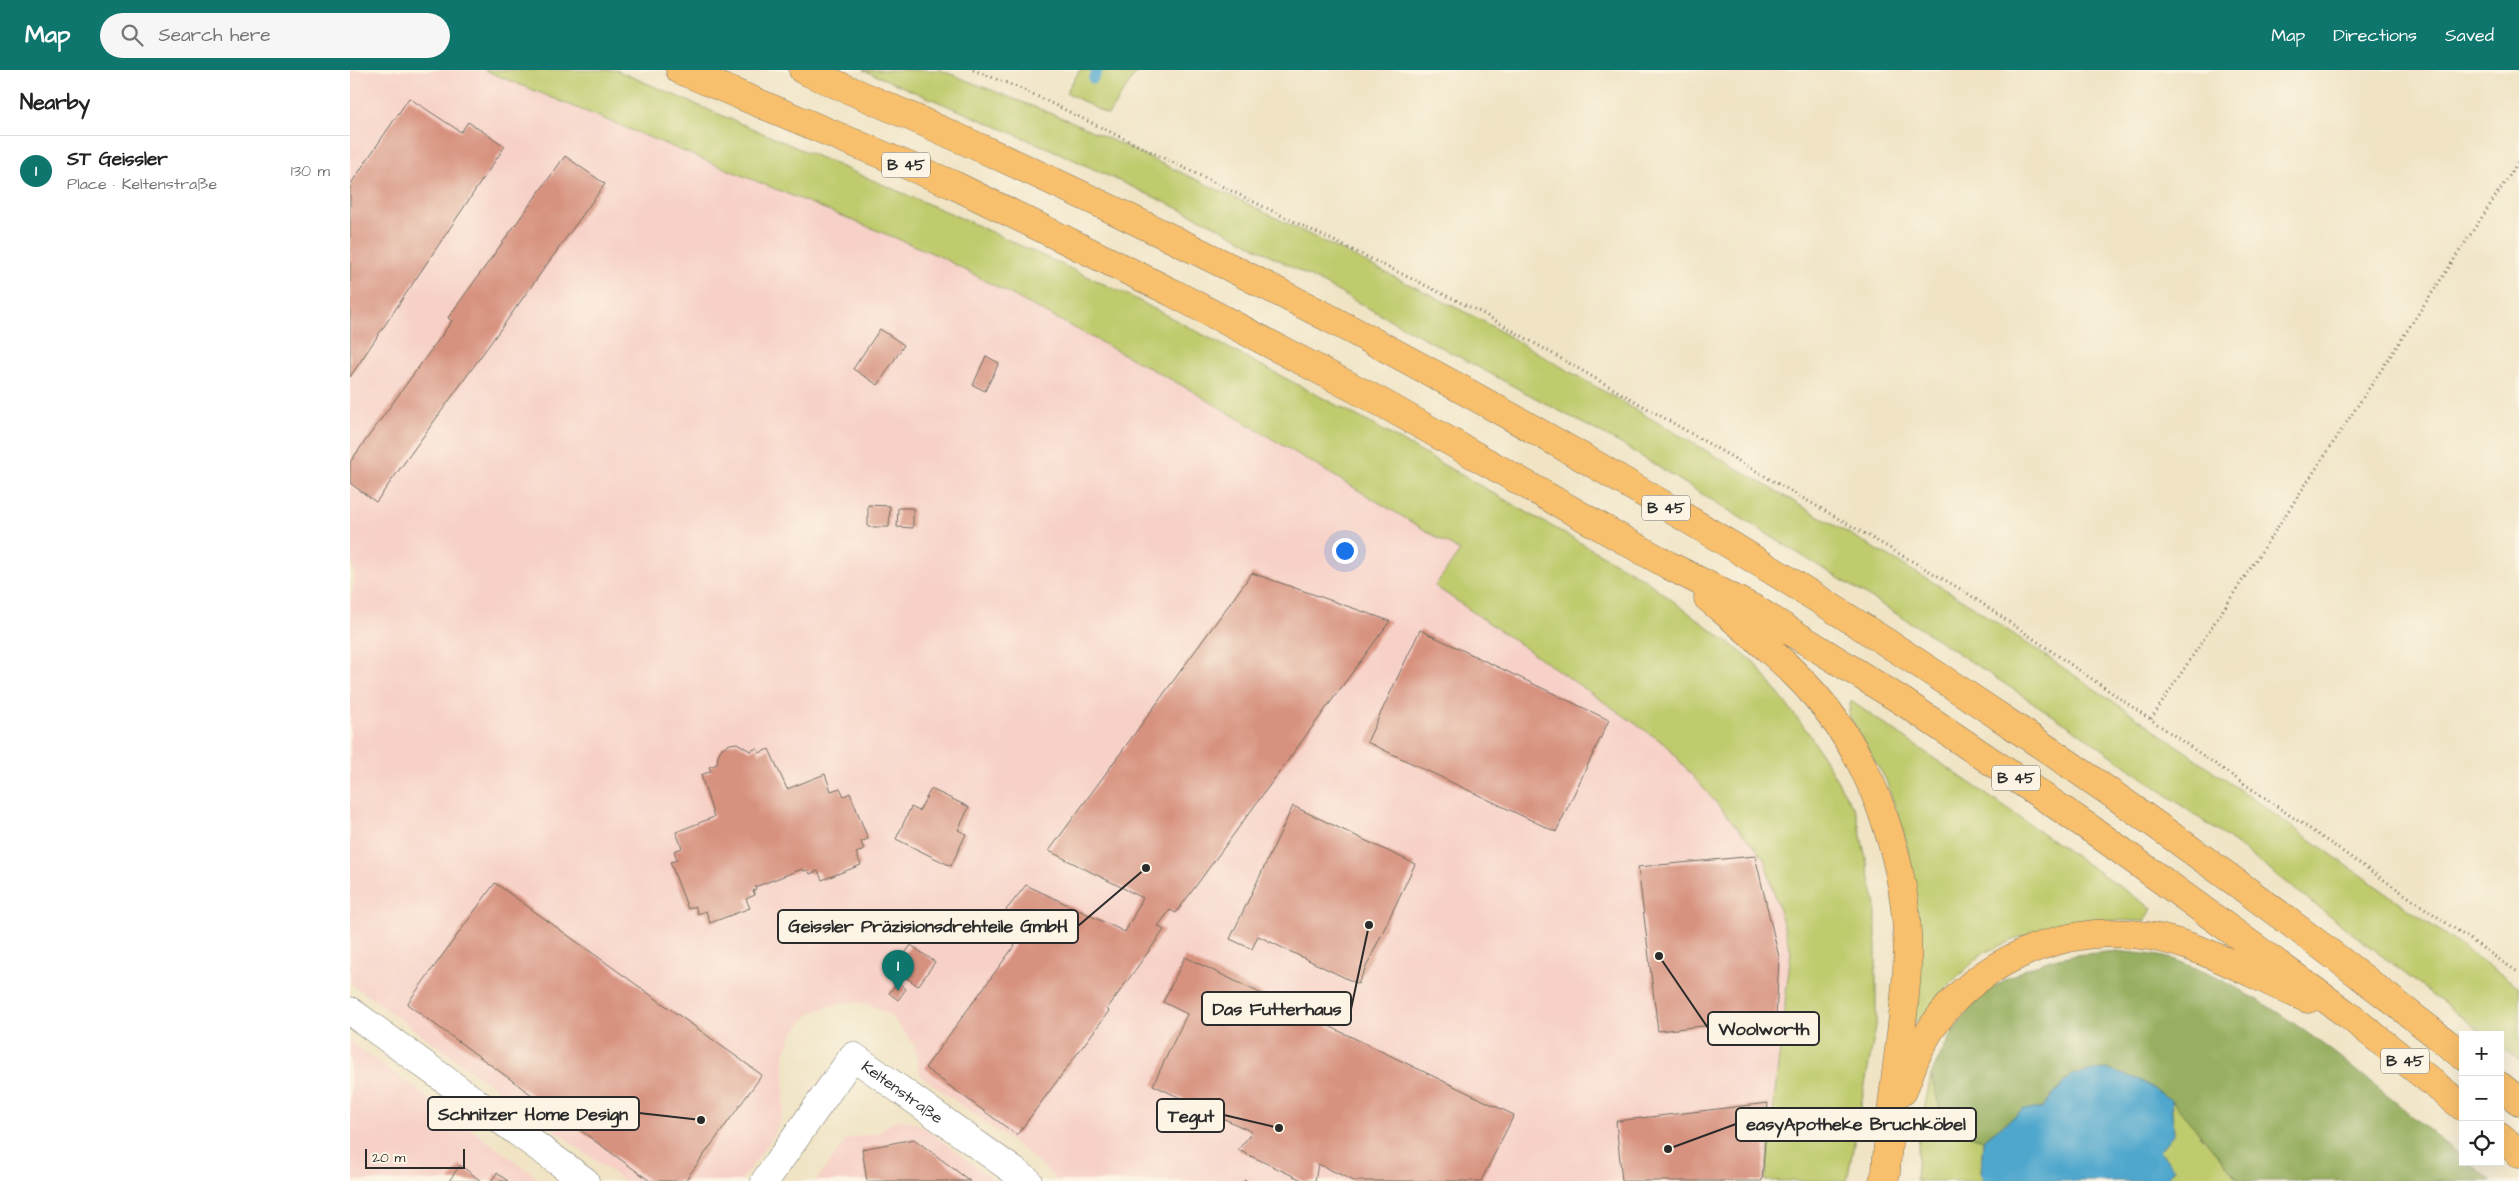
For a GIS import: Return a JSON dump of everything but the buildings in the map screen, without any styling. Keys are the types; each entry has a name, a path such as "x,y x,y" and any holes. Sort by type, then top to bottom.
{"highway":[{"name":"B 45","path":"680,70 954,185 1173,293 1384,404 1668,565 1758,612 1902,701 2094,831 2348,1015 2459,1104"},
{"name":"B 45","path":"803,70 975,144 1196,251 1418,366 1600,468 1752,559 1909,658 2072,766 2365,978 2459,1053"},
{"path":"1668,565 1775,654 1815,694 1846,735 1874,789 1891,838 1906,926 1907,970 1892,1118 1884,1173"},
{"path":"1892,1118 1927,1036 1960,995 1992,968 2015,955 2060,940 2120,934 2149,936 2184,945 2348,1015"},
{"path":"2504,1089 2519,1100"},
{"path":"2504,1141 2519,1152"}],"street":[{"path":"350,1011 585,1181"},
{"name":"Keltenstraße","path":"765,1181 854,1056 1028,1181"}],"path":[{"path":"973,70 1022,88 1482,313 1964,590 2519,973"},
{"path":"2151,719 2519,161"}],"shaded area":[{"path":"350,70 483,70 937,255 1187,388 1461,551 1435,586 1665,744 1764,858 1791,951 1765,1181 1059,1181 1031,1156 920,1075 914,1045 890,1015 868,1004 850,1002 830,1006 811,1013 793,1033 784,1053 784,1110 774,1135 741,1181 624,1181 350,983 350,603 355,578 350,550"},
{"path":"350,1041 542,1181 350,1181"},
{"path":"896,1120 911,1121 926,1129 995,1181 816,1181 847,1139 877,1133"}],"green space":[{"path":"484,70 616,70 963,219 1130,296 1370,423 1644,579 1754,662 1810,735 1856,812 1876,906 1876,1026 1847,1181 1765,1181 1791,951 1764,858 1665,744 1435,586 1460,551 1187,388 937,255"},
{"path":"863,70 940,70 1073,122 1246,203 1479,319 1960,598 2148,725 2519,987 2519,1061 2504,1050 2504,1031 2480,1031 2237,845 2087,738 1926,632 1621,444 1214,225 1057,152"},
{"path":"1080,70 1138,70 1108,115 1066,92"},
{"path":"1851,701 2152,909 2145,921 2086,920 2030,933 1983,953 1951,983 1924,1016 1913,1023 1913,878 1905,837 1886,780 1848,715"},
{"path":"2118,951 2171,959 2217,978 2255,998 2292,1022 2363,1075 2459,1155 2459,1166 2473,1166 2492,1181 2240,1181 2171,1100 2071,1075 2041,1109 2024,1109 1983,1140 1945,1128 1931,1075 1963,1016 1987,992 2010,977 2046,961"},
{"path":"1931,1075 1945,1128 1983,1140 1981,1174 1983,1181 1916,1181 1919,1135"},
{"path":"2171,1100 2240,1181 2166,1181 2174,1168 2159,1151 2174,1133"}],"water":[{"path":"2106,1069 2140,1080 2171,1100 2174,1133 2159,1151 2174,1168 2166,1181 1983,1181 1981,1174 1983,1140 2024,1109 2041,1109 2071,1075"}],"waterway":[{"path":"1093,79 1098,70"}],"place":[{"name":"Geissler Präzisionsdrehteile GmbH","path":"1146,868"},
{"name":"Das Futterhaus","path":"1369,925"},
{"name":"Woolworth","path":"1659,956"},
{"name":"ST Geissler","path":"898,991"},
{"name":"Schnitzer Home Design","path":"701,1120"},
{"name":"Tegut","path":"1279,1128"},
{"name":"easyApotheke Bruchköbel","path":"1668,1149"}]}
